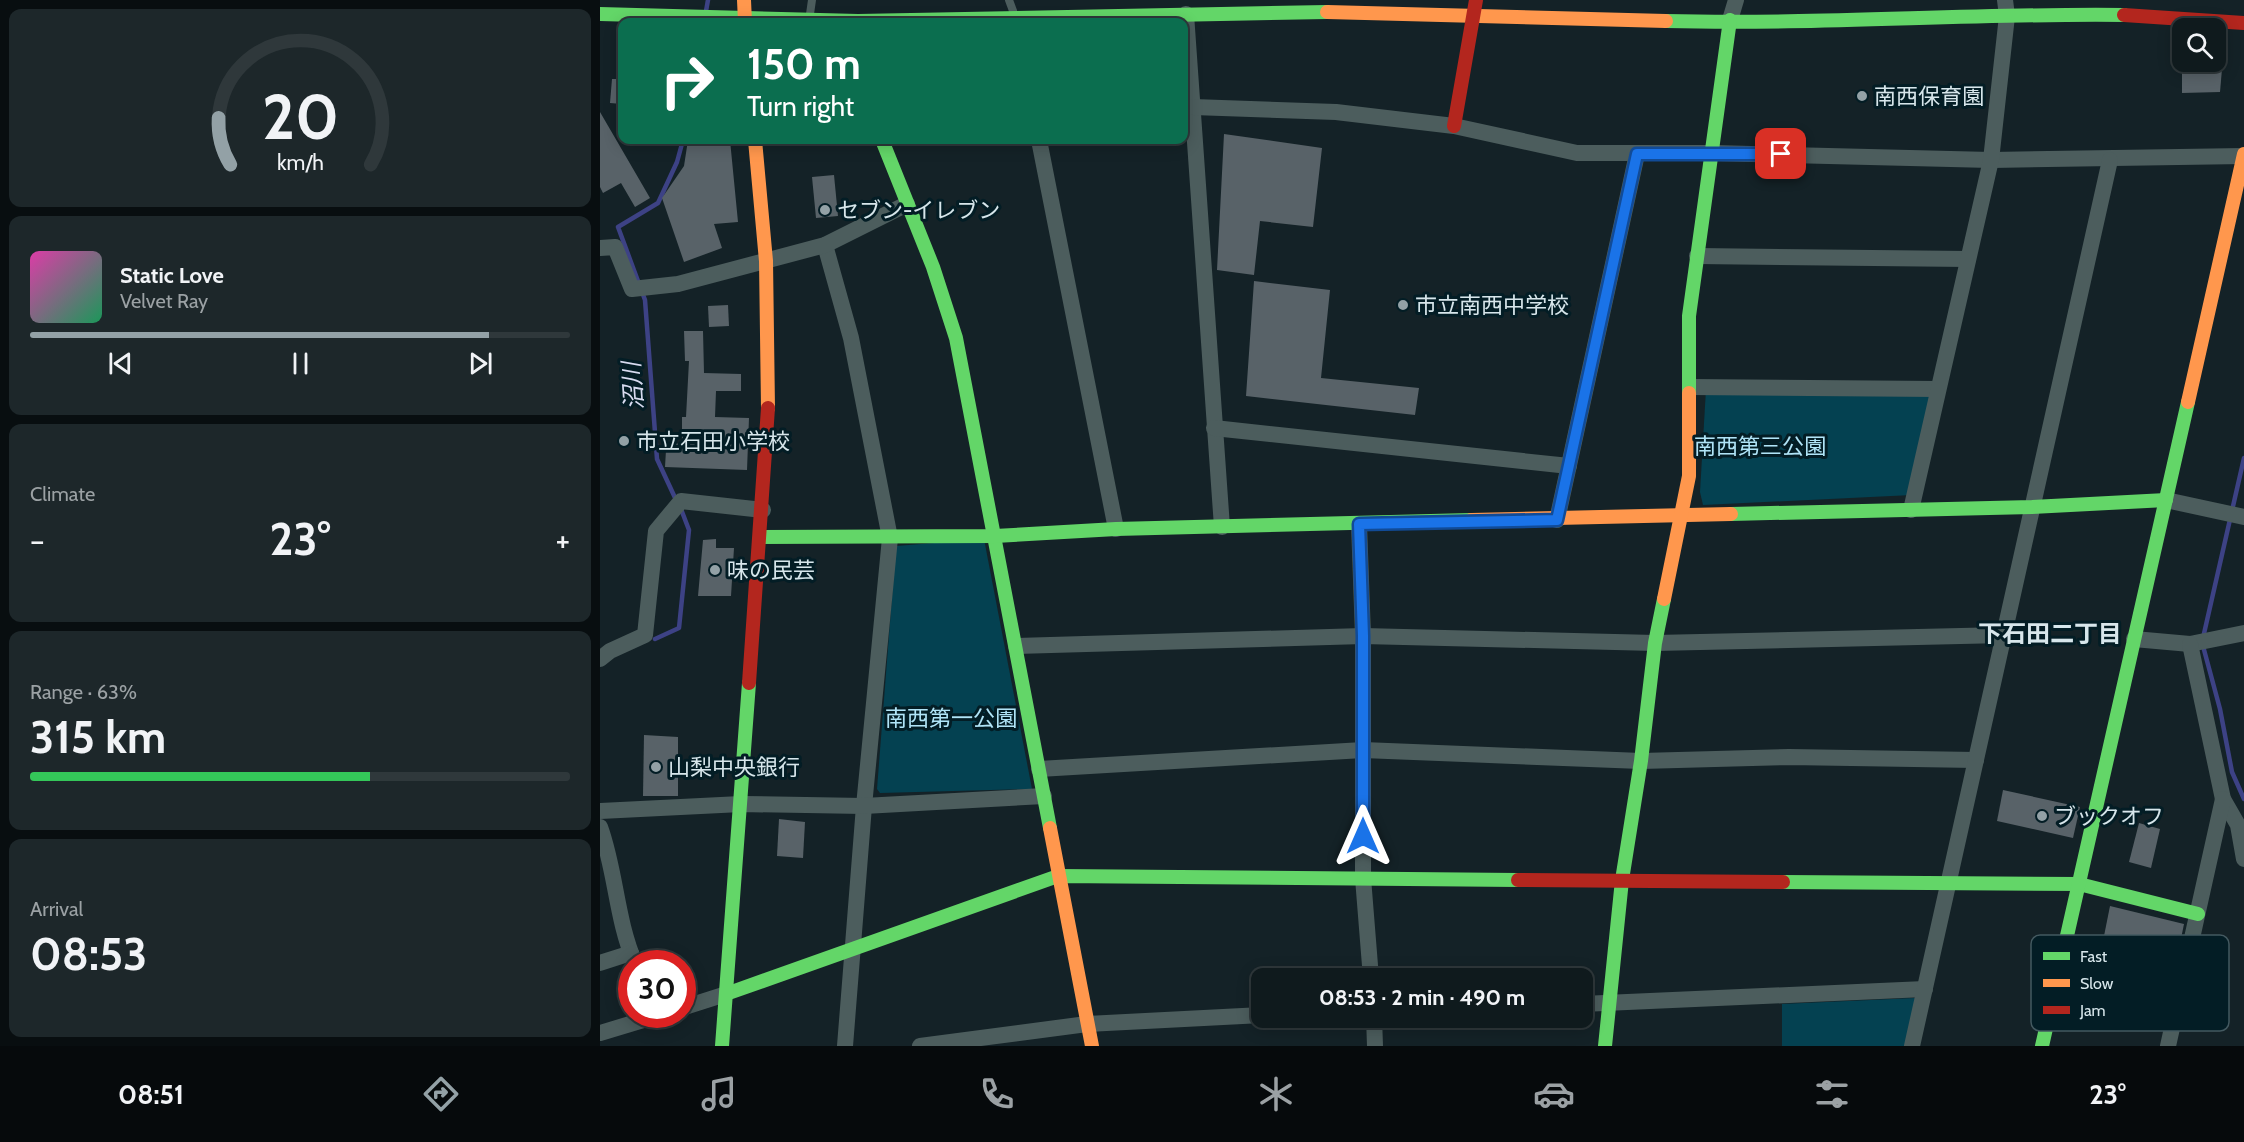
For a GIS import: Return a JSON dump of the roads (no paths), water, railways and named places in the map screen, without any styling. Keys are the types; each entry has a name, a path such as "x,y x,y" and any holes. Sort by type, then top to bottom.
{"street":[{"path":"744,0 745,18"},
{"path":"1454,126 1476,0"},
{"path":"1605,1046 1607,1004 1622,880 1641,761 1655,643 1689,477 1689,316 1730,20 1736,0"},
{"path":"1089,18 1293,6 1474,16 1795,22 2006,8 2156,15 2244,23"},
{"path":"1911,510 1991,160 2006,8"},
{"path":"600,14 663,18"},
{"path":"1186,14 1186,18"},
{"path":"1188,45 1222,527"},
{"path":"1192,107 1336,112 1454,126 1577,153 1713,153 1991,160 2110,160 2244,156 2067,935"},
{"path":"722,1046 768,433 766,261 755,144"},
{"path":"884,144 933,267 956,338 1092,1046"},
{"path":"1040,144 1116,529"},
{"path":"1557,520 1637,154"},
{"path":"1912,1046 2110,160"},
{"path":"600,248 615,247 632,290 678,284 825,244 907,204"},
{"path":"825,244 851,338 890,538 864,806 845,1046"},
{"path":"1697,256 1968,259"},
{"path":"1690,387 1938,389"},
{"path":"1214,428 1569,466"},
{"path":"762,537 995,536 1116,529 1682,517 2032,507 2166,500 2243,516"},
{"path":"600,659 610,651 645,635 656,531 681,501 763,510"},
{"path":"1359,524 1363,636 1363,878 1370,968"},
{"path":"2134,639 2192,644 2244,633"},
{"path":"1016,646 1363,636 1655,643 2004,635"},
{"path":"2192,644 2223,799 2238,825 2244,859"},
{"path":"1038,769 1363,750 1641,761 1789,757 1976,760"},
{"path":"600,811 741,804 864,806 1044,796"},
{"path":"2193,935 2223,799"},
{"path":"600,827 606,842 620,917 630,950"},
{"path":"696,1004 852,951 1058,876 2079,884 2198,914"},
{"path":"600,963 618,960"},
{"path":"1593,1004 1925,989"},
{"path":"920,1046 1087,1024 1251,1016"},
{"path":"600,1033 618,1027"},
{"path":"1374,1028 1375,1046"},
{"path":"2042,1046 2045,1031"},
{"path":"2168,1046 2171,1031"}],"lane":[{"path":"809,18 812,0"},
{"path":"1009,0 1015,18"}],"waterway":[{"name":"沼川","path":"706,11 708,0"},
{"name":"沼川","path":"677,502 657,459 645,300 618,227 658,203 677,162 682,144"},
{"path":"2203,638 2244,458"},
{"name":"沼川","path":"655,639 679,628 689,530 681,509"},
{"path":"2203,646 2220,709 2232,772 2244,799"}],"place":[{"name":"南西保育園","path":"1862,96"},
{"name":"セブン-イレブン","path":"825,210"},
{"name":"市立南西中学校","path":"1403,305"},
{"name":"市立石田小学校","path":"624,441"},
{"name":"味の民芸","path":"715,570"},
{"name":"山梨中央銀行","path":"656,767"},
{"name":"ブックオフ","path":"2042,816"}],"district":[{"name":"下石田二丁目","path":"2050,634"}],"park label":[{"name":"南西第三公園","path":"1760,446"},
{"name":"南西第一公園","path":"951,718"}]}
